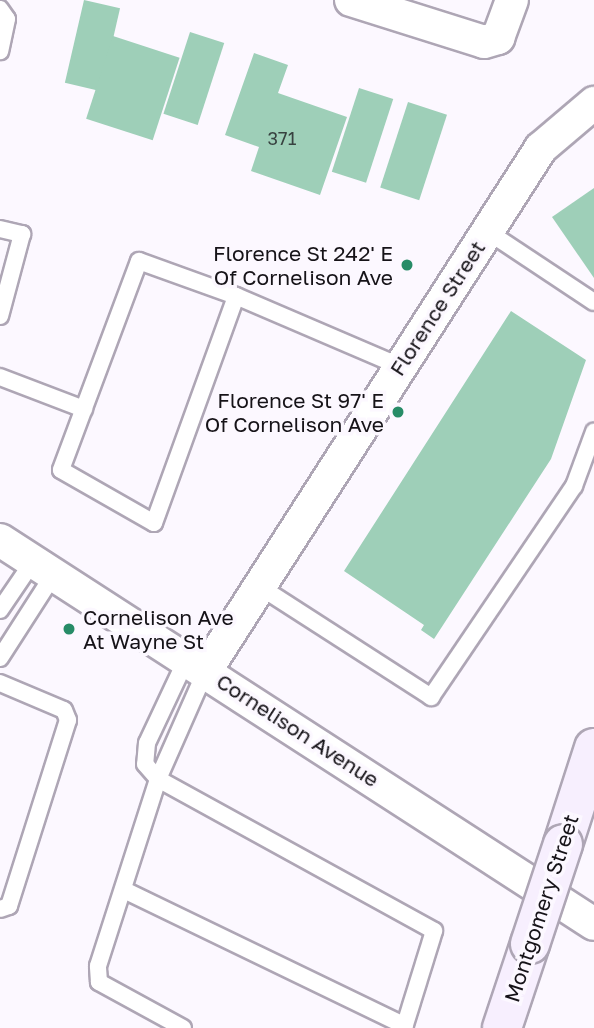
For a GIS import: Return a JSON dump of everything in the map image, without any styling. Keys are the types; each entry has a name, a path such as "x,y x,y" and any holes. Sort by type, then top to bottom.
{"main road":[{"name":"Montgomery Street","path":"502,1028 594,748"}],"street":[{"path":"351,0 422,11 484,42 498,38 512,0"},
{"name":"Florence Street","path":"197,664 259,586 541,148 594,103"},
{"name":"Cornelison Avenue","path":"0,540 197,664 594,924"}],"lane":[{"path":"0,9 8,19 0,51"},
{"path":"0,229 22,234 0,316"},
{"path":"487,230 594,302"},
{"path":"236,296 153,523 61,470 139,261 236,296 399,366"},
{"path":"0,377 84,409"},
{"path":"259,586 431,697 574,486 594,432"},
{"path":"0,610 44,567"},
{"path":"0,658 44,567"},
{"path":"183,1028 99,982 97,966 197,664"},
{"path":"0,683 64,710 68,720 9,906 0,909"},
{"path":"124,890 405,1027 436,938 428,926 158,779"}],"building":[{"path":"84,0 120,8 101,91 65,83"},
{"path":"190,32 224,43 198,125 163,114"},
{"path":"113,36 180,58 153,140 86,119"},
{"path":"254,53 288,65 278,93 347,117 320,195 251,171 259,147 225,135"},
{"path":"359,88 393,99 366,183 332,172"},
{"path":"408,102 447,115 419,200 380,188"},
{"path":"594,188 594,278 552,217"},
{"path":"511,311 586,360 551,459 434,639 421,630 424,625 344,571"}],"place":[{"name":"Florence St 242' E Of Cornelison Ave","path":"407,265"},
{"name":"Florence St 97' E Of Cornelison Ave","path":"398,412"},
{"name":"Cornelison Ave At Wayne St","path":"69,629"}]}
